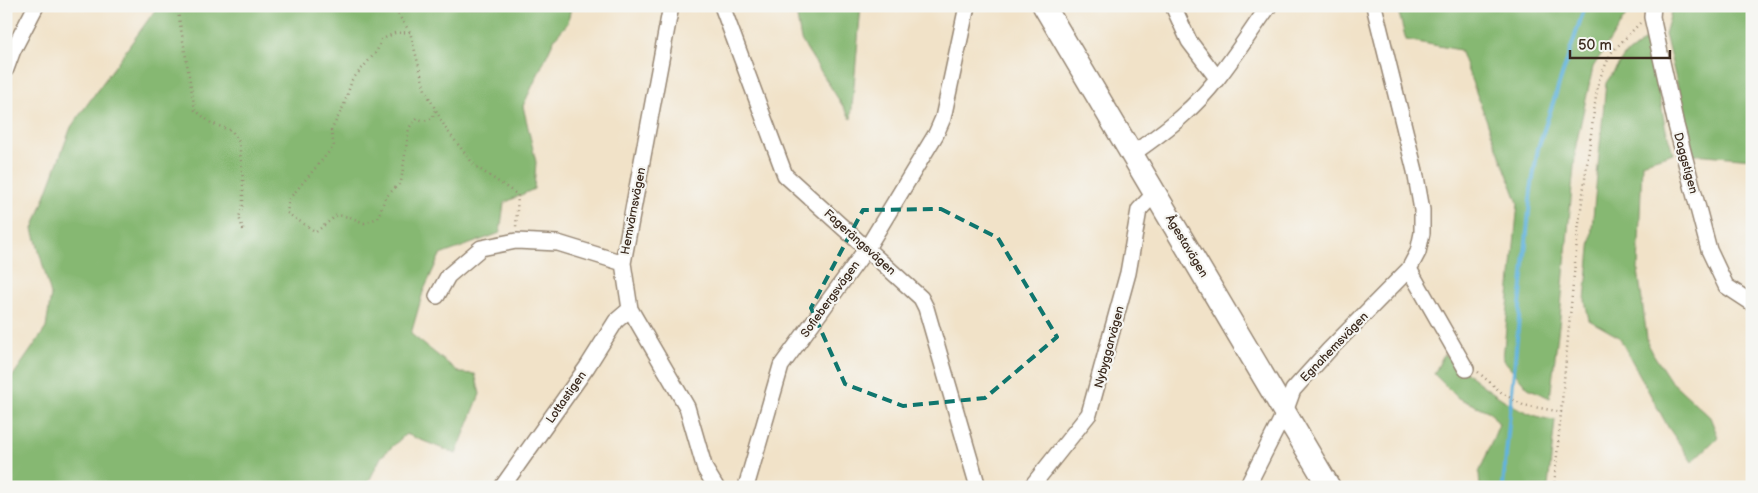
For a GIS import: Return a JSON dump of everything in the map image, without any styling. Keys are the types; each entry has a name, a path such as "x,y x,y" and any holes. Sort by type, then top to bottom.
{"main road":[{"name":"Ågestavägen","path":"1044,6 1329,487"}],"street":[{"path":"6,69 13,50 36,6"},
{"name":"Hemvärnsvägen","path":"671,6 623,263 630,309 687,408 705,469 716,487"},
{"name":"Fagerängsvägen","path":"722,6 785,174 921,298 926,308 978,487"},
{"name":"Sofiebergsvägen","path":"746,487 781,366 867,248 936,134 943,118 967,6"},
{"path":"1173,6 1190,41 1216,78"},
{"path":"1131,155 1184,115 1216,78 1269,6"},
{"name":"Egnahemsvägen","path":"1247,487 1285,412 1293,390 1409,269 1420,242 1422,210 1415,171 1374,6"},
{"name":"Daggstigen","path":"1652,12 1676,125 1709,250 1726,286 1752,303"},
{"name":"Nybyggarvägen","path":"1031,487 1090,414 1128,273 1139,210 1155,193"},
{"path":"437,296 448,276 481,248 516,241 558,243 623,263"},
{"path":"1409,269 1466,369"},
{"name":"Lottastigen","path":"502,487 587,368 616,321 630,309"}],"path":[{"path":"177,6 195,110 211,123 232,131 239,142 243,180 243,205 239,217 244,232"},
{"path":"392,6 410,32 424,90 446,129 475,166 518,195 516,241"},
{"path":"1554,487 1578,231 1598,82 1611,53 1652,12"},
{"path":"410,32 395,32 381,40 377,52 352,80 344,105 331,131 334,146 289,199 287,212 316,232 337,215 350,216 364,223 378,218 385,198 402,182 410,128 417,118 424,121 433,118 435,109"},
{"path":"1457,354 1510,397 1523,405 1562,412"}],"highlighted area":[{"path":"941,209 998,238 1057,337 985,398 903,406 845,384 811,308 863,210"}],"green space":[{"path":"158,6 571,6 568,23 555,38 523,106 536,162 534,189 504,203 500,233 440,255 423,292 411,334 460,373 475,374 480,394 456,454 406,434 381,457 366,487 6,487 8,383 46,328 51,295 33,229 71,127"},
{"path":"795,6 861,6 851,119 801,40"},
{"path":"1397,6 1632,6 1593,67 1576,145 1560,317 1550,398 1528,388 1503,359 1518,203 1460,50 1406,40"},
{"path":"1673,6 1752,6 1752,159 1694,154 1665,34"},
{"path":"1649,37 1665,126 1673,153 1642,163 1638,270 1648,346 1670,380 1710,417 1718,437 1692,462 1668,427 1619,337 1589,320 1585,300 1606,83 1624,56"},
{"path":"1444,354 1482,385 1511,404 1526,412 1555,420 1548,487 1480,487 1479,473 1499,424 1490,412 1458,398 1434,374"}],"waterway":[{"path":"1503,487 1531,190 1538,148 1585,6"}]}
